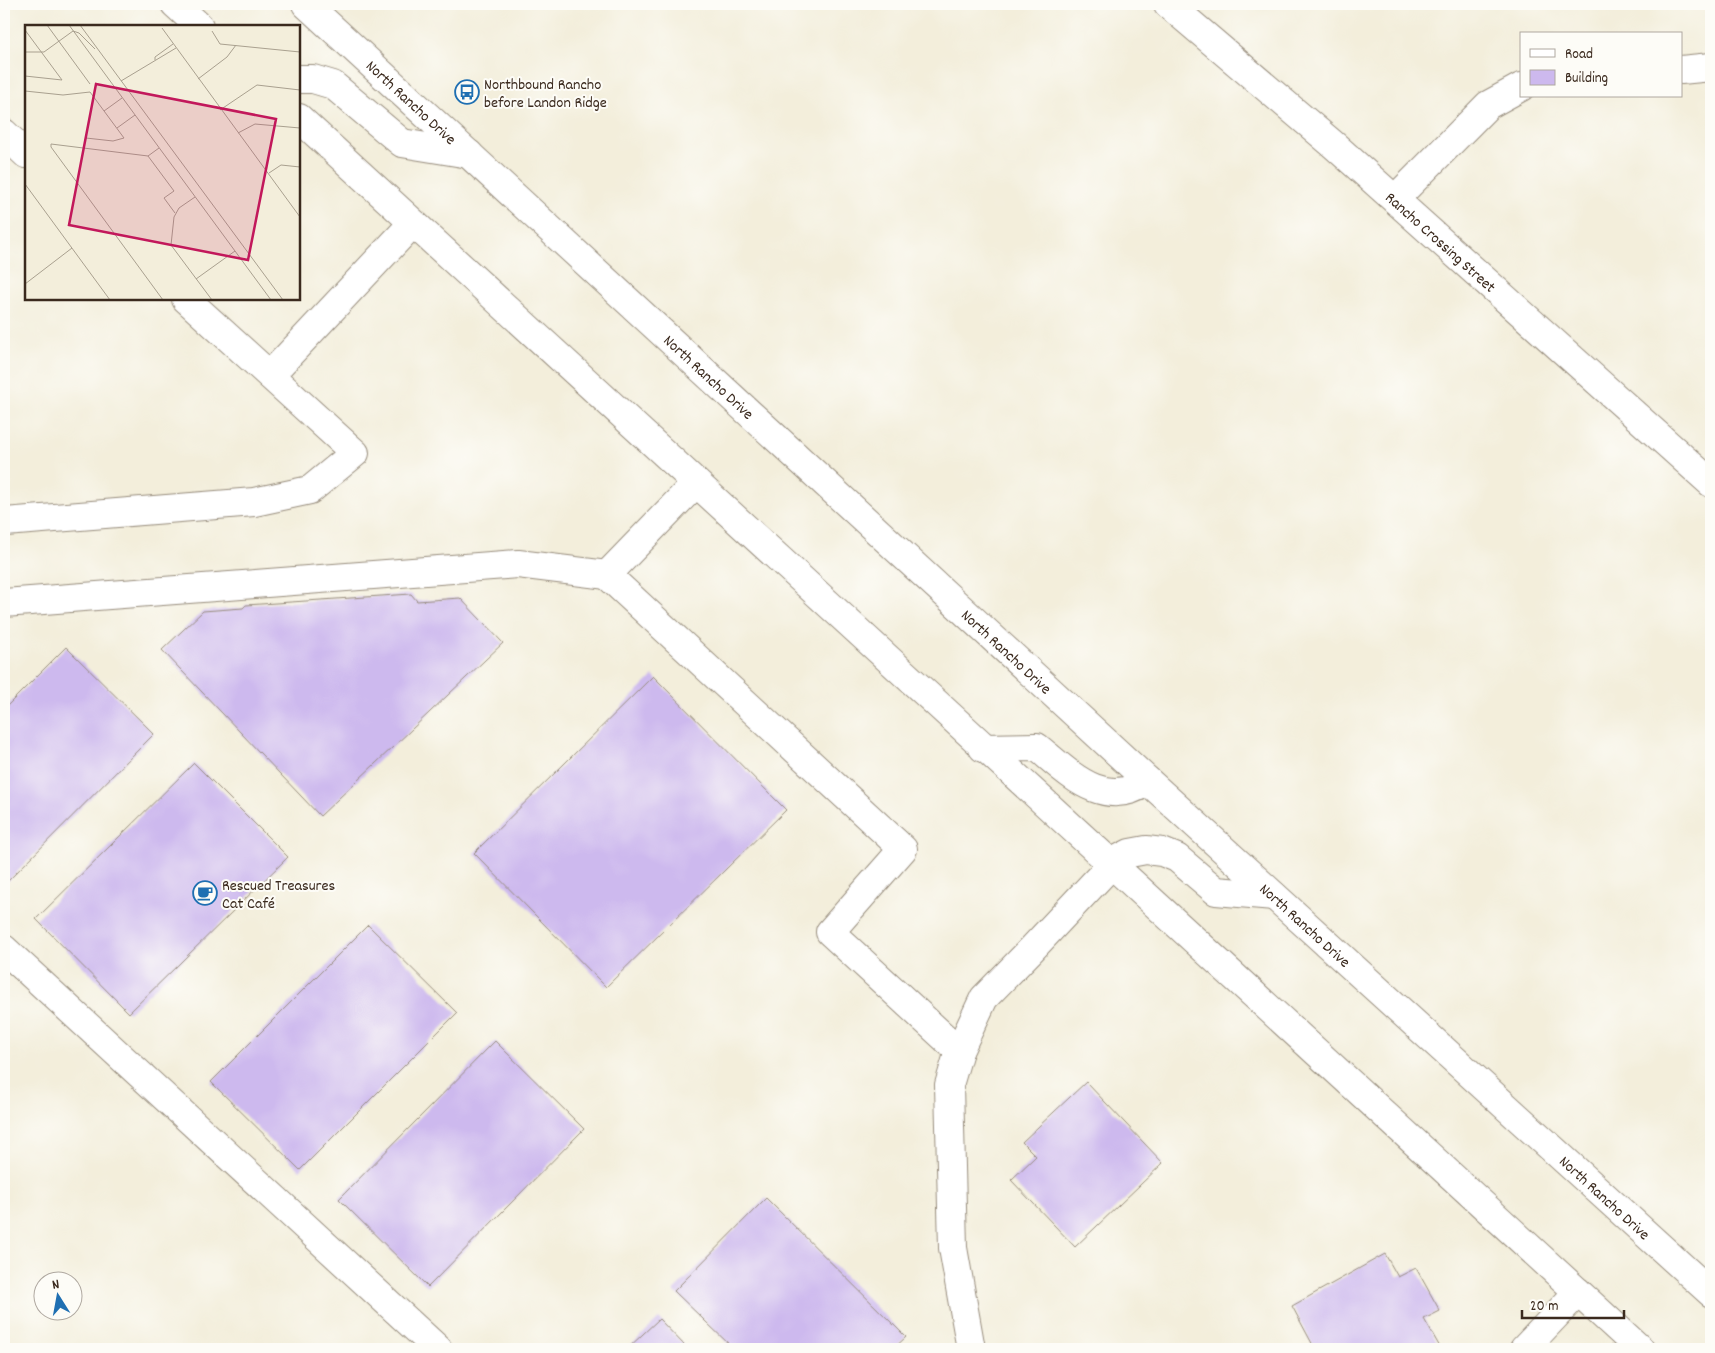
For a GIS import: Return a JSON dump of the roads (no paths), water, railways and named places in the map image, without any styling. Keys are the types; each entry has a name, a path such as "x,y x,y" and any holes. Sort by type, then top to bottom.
{"main road":[{"path":"175,4 198,25"},
{"name":"North Rancho Drive","path":"306,4 1148,781 1711,1293"},
{"name":"Rancho Crossing Street","path":"1183,8 1334,146 1711,483"},
{"path":"1682,70 1711,67"},
{"path":"300,80 314,79 333,85 402,143 470,154"},
{"path":"1394,199 1488,105 1520,87"},
{"path":"300,119 412,224 1640,1349"},
{"path":"4,133 25,153"},
{"path":"270,375 412,224"},
{"path":"5,522 254,502 310,490 355,452 187,300"},
{"path":"607,575 696,484"},
{"path":"4,603 518,564 607,575 903,849 830,932 959,1052"},
{"path":"983,748 1037,747 1072,776 1087,786 1104,792 1122,792 1148,781"},
{"path":"971,1349 953,1248 949,1086 959,1052 984,998 1116,860 1130,853 1146,850 1162,852 1177,858 1216,891 1274,896"},
{"path":"4,949 438,1349"},
{"path":"1524,1349 1578,1292"}],"place":[{"name":"Northbound Rancho before Landon Ridge","path":"467,92"},
{"name":"Rescued Treasures Cat Café","path":"205,893"}]}
